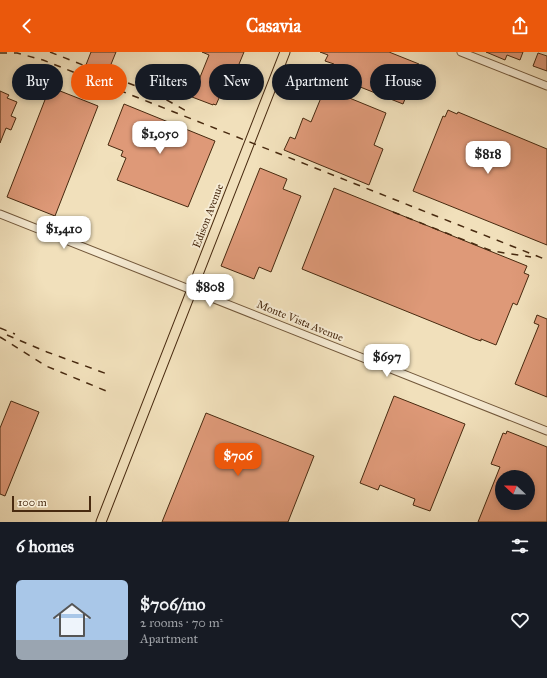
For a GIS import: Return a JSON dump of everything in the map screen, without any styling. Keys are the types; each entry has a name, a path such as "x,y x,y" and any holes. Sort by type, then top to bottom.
{"main road":[{"name":"Edison Avenue","path":"101,522 285,52"}],"street":[{"path":"460,52 547,86"},
{"name":"Monte Vista Avenue","path":"0,214 547,431"}],"building":[{"path":"91,52 116,52 111,64 86,64"},
{"path":"202,52 244,52 239,64 209,64 209,100 218,100 216,105 200,100 201,75 209,55"},
{"path":"320,52 389,52 419,64 370,64 370,91 362,88 362,64 334,64 325,61 328,55"},
{"path":"486,52 523,52 520,60 507,55 505,60"},
{"path":"538,53 547,56 547,71 533,66"},
{"path":"0,91 9,95 7,98 17,102 11,116 16,118 11,130 6,128 0,143"},
{"path":"63,92 71,95 71,100 83,100 98,106 55,216 7,197 45,100 63,100"},
{"path":"320,100 354,100 386,113 374,145 383,149 369,185 284,150 290,137 295,139 303,118 311,122"},
{"path":"393,100 405,100 403,104"},
{"path":"124,104 215,141 188,207 117,180 126,158 121,156 123,151 108,145"},
{"path":"448,110 457,114 458,112 547,149 547,245 413,191 443,116 445,117"},
{"path":"260,168 287,179 283,189 301,196 271,272 259,267 254,279 221,266"},
{"path":"334,188 527,266 524,273 529,275 517,305 513,303 496,345 481,339 481,341 475,339 302,269"},
{"path":"537,315 547,319 547,397 515,384 539,325 534,323"},
{"path":"394,396 465,424 430,511 413,505 415,499 380,485 378,490 360,483"},
{"path":"11,401 39,412 5,496 0,494 0,428"},
{"path":"206,413 314,456 288,522 162,522"},
{"path":"507,431 547,447 547,522 478,522 495,480 495,510 535,510 535,470 499,470 500,467 491,464 503,433 506,434"}],"railway":[{"path":"50,52 156,94 190,113"},
{"path":"0,53 17,53 43,60 547,260"},
{"path":"393,212 492,251 531,257"},
{"path":"0,328 15,334"},
{"path":"7,335 47,352 110,375"},
{"path":"0,337 46,366 111,393"}]}
